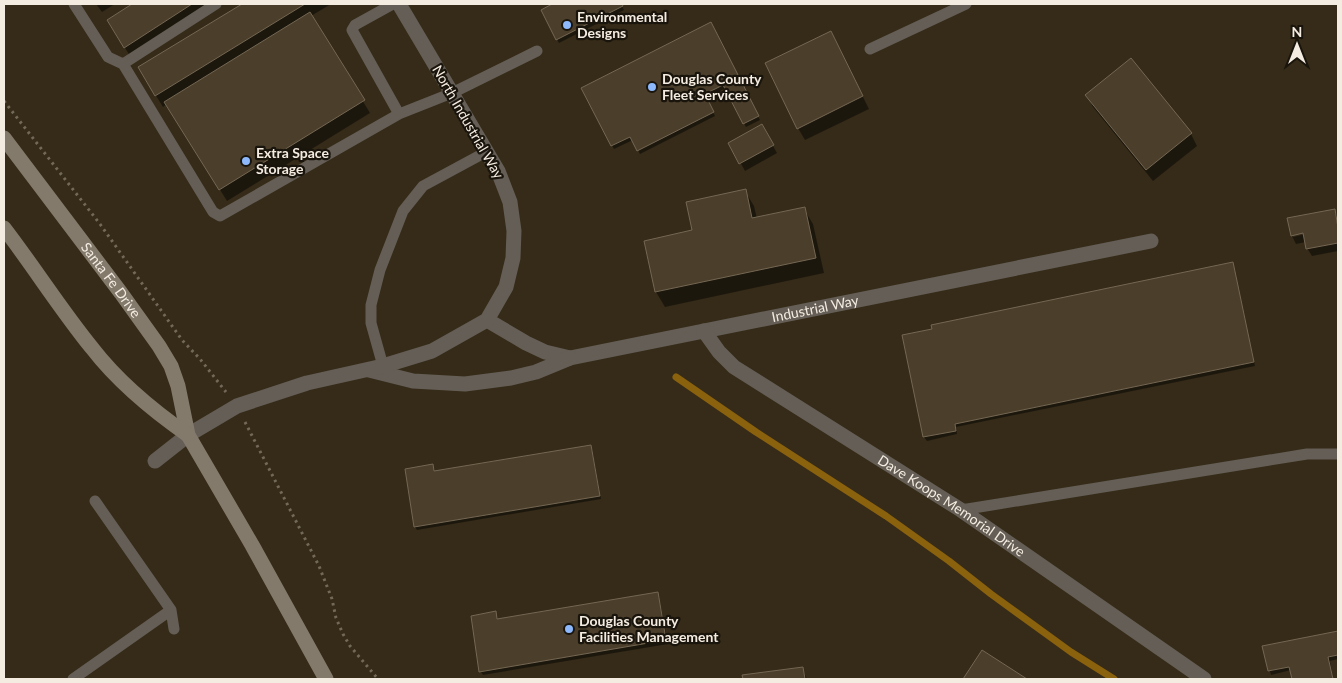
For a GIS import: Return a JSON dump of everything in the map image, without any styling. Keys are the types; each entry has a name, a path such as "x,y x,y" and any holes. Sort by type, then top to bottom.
{"main road":[{"name":"Santa Fe Drive","path":"4,138 160,346 171,366 178,386 188,435 252,545 326,679"},
{"name":"Santa Fe Drive","path":"4,228 105,363 129,389 161,416 188,435"}],"street":[{"name":"North Industrial Way","path":"399,4 498,171 510,202 514,230 513,258 506,287 487,320"},
{"name":"Industrial Way","path":"487,320 545,352 570,358 1151,241"},
{"path":"155,461 188,435 237,406 307,383 382,366 432,351 487,320"},
{"name":"Dave Koops Memorial Drive","path":"704,331 719,352 734,366 961,510 1204,679"},
{"path":"365,370 413,381 465,384 511,378 536,372 570,358"}],"lane":[{"path":"74,4 108,57 122,64 213,212 220,216 400,114 452,93 536,50"},
{"path":"122,64 216,4"},
{"path":"393,4 355,25 352,30 400,114"},
{"path":"870,49 966,4"},
{"path":"382,366 371,323 371,305 380,270 403,211 423,186 486,152"},
{"path":"961,510 1307,454 1338,454"},
{"path":"95,501 171,610 174,629"},
{"path":"73,679 171,610"}],"path":[{"path":"4,101 100,224 182,340 200,359 237,406 319,566 343,634 354,652 378,679"}],"building":[{"path":"132,4 192,4 124,48 107,20"},
{"path":"242,4 305,4 155,96 138,67"},
{"name":"Environmental Designs","path":"552,4 622,4 623,6 556,40 541,10"},
{"path":"310,12 365,100 219,190 164,102"},
{"name":"Douglas County Fleet Services","path":"711,22 759,116 743,124 723,85 705,94 714,112 637,151 630,137 611,146 581,88"},
{"path":"831,31 863,96 797,129 765,63"},
{"path":"1131,58 1192,133 1146,170 1085,95"},
{"path":"762,124 774,145 739,164 728,143"},
{"path":"746,189 752,218 805,207 816,258 655,292 644,241 692,230 686,202"},
{"path":"1335,209 1338,243 1306,249 1303,233 1291,236 1287,218"},
{"path":"1233,262 1254,362 955,424 956,431 923,437 902,335 932,329 931,325"},
{"path":"591,445 600,496 414,527 405,469 433,464 434,471"},
{"name":"Douglas County Facilities Management","path":"658,592 666,640 479,672 471,616 496,611 497,619"},
{"path":"1338,631 1338,655 1328,657 1333,679 1292,679 1289,667 1268,671 1262,646"},
{"path":"982,650 1027,679 963,679"},
{"path":"803,667 805,679 743,679 742,675"}],"waterway":[{"path":"676,377 756,432 886,516 1071,652 1114,679"}],"place":[{"name":"Environmental Designs","path":"567,25"},
{"name":"Douglas County Fleet Services","path":"652,87"},
{"name":"Extra Space Storage","path":"246,161"},
{"name":"Douglas County Facilities Management","path":"569,629"}]}
